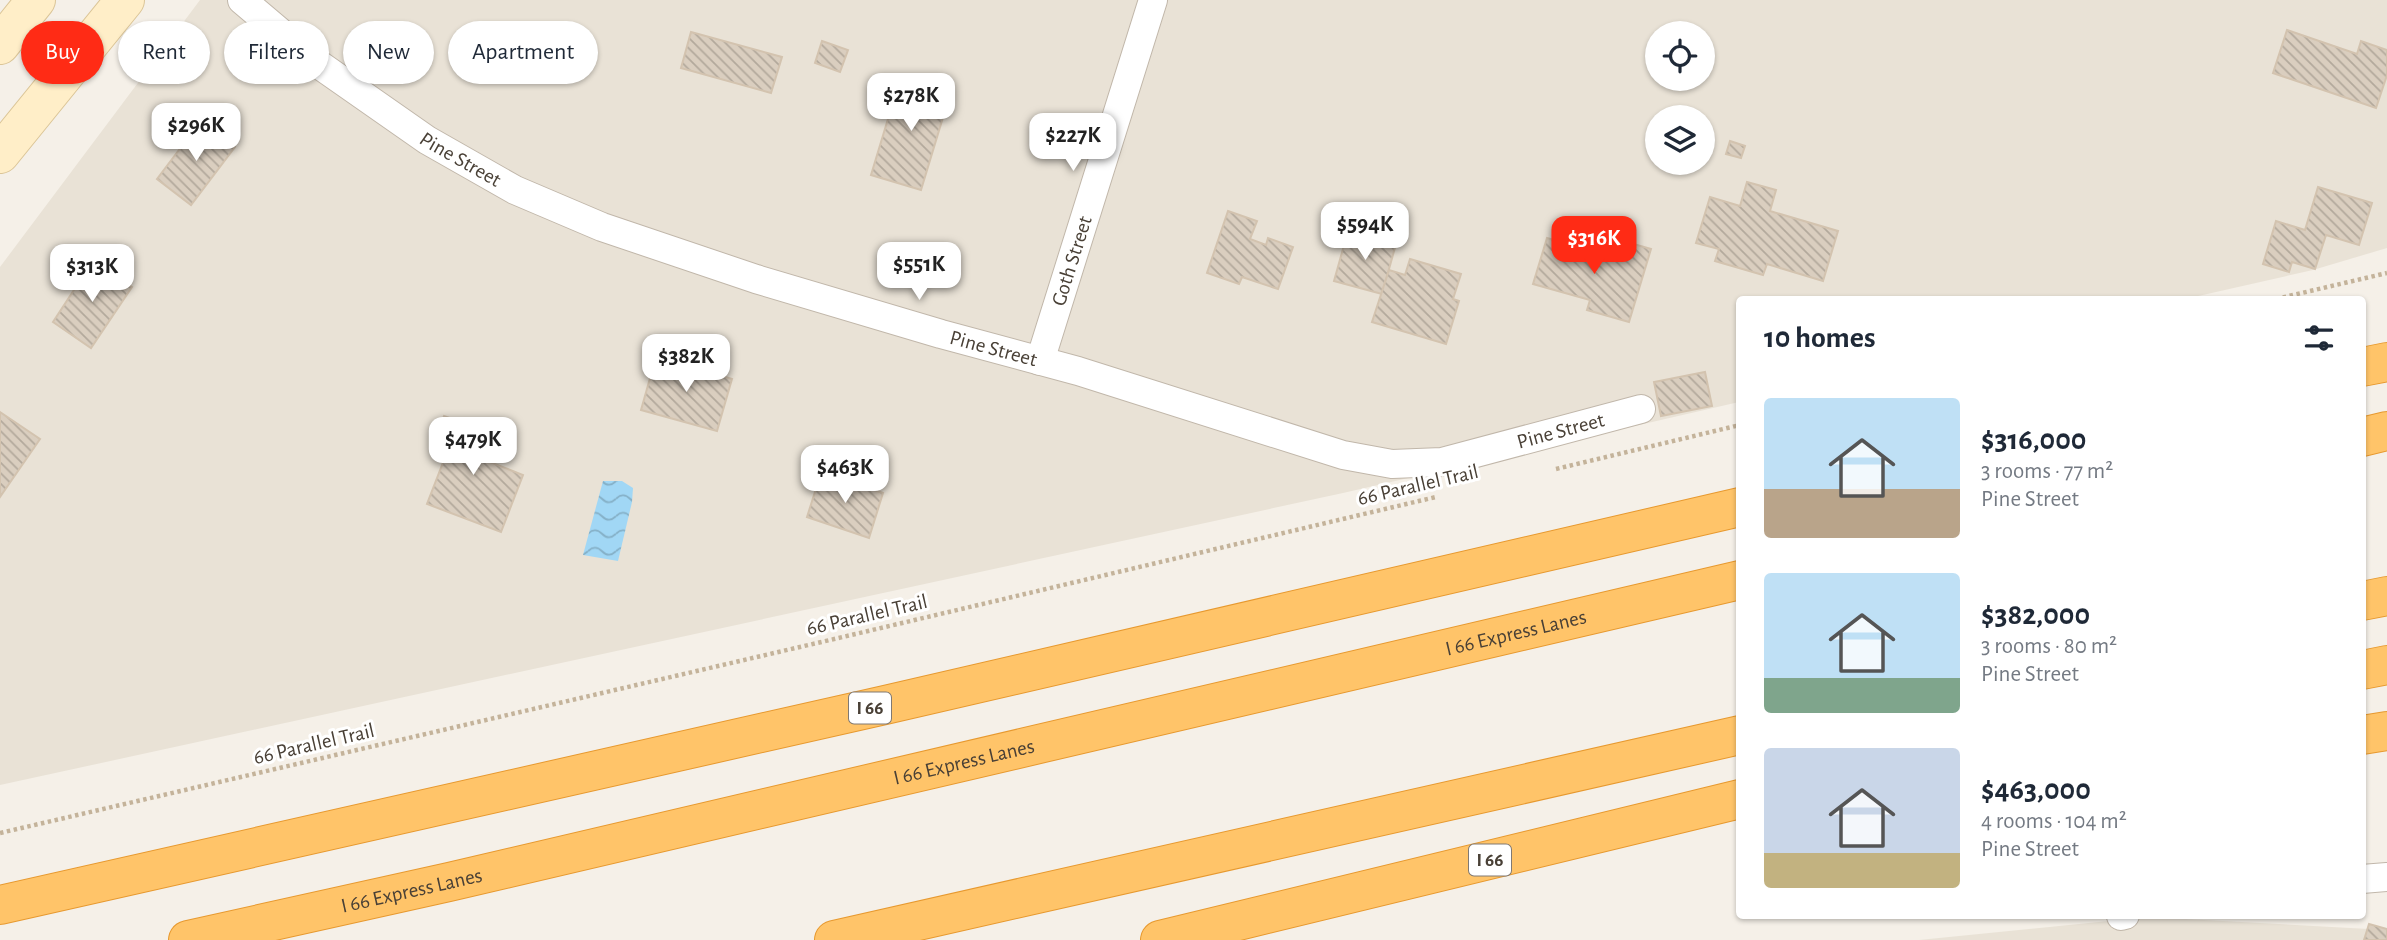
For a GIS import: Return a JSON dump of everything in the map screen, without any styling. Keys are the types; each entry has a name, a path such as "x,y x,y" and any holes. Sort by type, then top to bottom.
{"highway":[{"path":"2366,366 2387,362"},
{"path":"2366,436 2387,431"},
{"name":"I 66","path":"0,905 858,711 1736,508"},
{"name":"I 66 Express Lanes","path":"188,940 449,882 1736,581"},
{"path":"2366,600 2387,596"},
{"path":"2366,669 2387,665"},
{"path":"2366,734 2387,731"},
{"path":"834,940 1736,736"},
{"name":"I 66","path":"1160,940 1736,800"}],"main road":[{"path":"0,45 36,0"},
{"path":"0,154 125,0"}],"street":[{"name":"Pine Street","path":"242,0 314,61 427,140 515,190 601,227 756,279 1078,371 1343,455 1392,464 1442,462 1641,409"},
{"name":"Goth Street","path":"1040,361 1153,0"},
{"path":"2366,879 2387,877"}],"path":[{"path":"2289,296 2387,273"},
{"path":"1545,471 1736,426"},
{"name":"66 Parallel Trail","path":"0,832 1437,497"}],"shaded area":[{"path":"200,0 2387,0 2387,248 2313,270 2198,296 1736,296 1736,403 1343,493 0,785 0,267 137,84 210,84 210,21 184,21"},
{"path":"2128,919 2185,919 2387,930 2387,940 1919,940"}],"water":[{"path":"603,481 622,481 633,488 618,561 583,555"}],"building":[{"path":"2287,30 2357,54 2361,41 2387,50 2387,75 2376,108 2273,73"},
{"path":"691,32 782,57 771,93 681,68"},
{"path":"822,41 848,50 840,72 815,63"},
{"path":"901,76 951,91 921,190 871,175"},
{"path":"201,121 235,147 191,205 157,179"},
{"path":"1730,141 1745,146 1741,158 1726,154"},
{"path":"1747,182 1776,190 1770,211 1838,231 1823,281 1767,264 1763,275 1715,261 1719,249 1696,243 1710,197 1740,206"},
{"path":"2318,187 2372,203 2359,245 2326,235 2315,269 2292,262 2289,272 2263,264 2276,221 2305,230"},
{"path":"1228,211 1257,221 1250,239 1266,245 1268,238 1293,247 1278,289 1242,277 1239,284 1207,273"},
{"path":"1348,231 1396,244 1382,294 1334,281"},
{"path":"1547,238 1625,260 1630,243 1651,249 1629,322 1587,310 1590,300 1533,284"},
{"path":"1410,259 1461,274 1453,299 1459,301 1446,344 1372,322 1389,270 1405,275"},
{"path":"93,261 132,287 91,348 53,322"},
{"path":"656,357 732,379 717,431 641,410"},
{"path":"1705,372 1712,406 1661,416 1654,382"},
{"path":"0,412 40,439 0,497"},
{"path":"444,416 496,435 487,461 523,475 501,532 427,504 449,447 434,442"},
{"path":"821,473 883,493 869,538 807,517"},
{"path":"2369,924 2387,929 2387,940 2364,940"}]}
